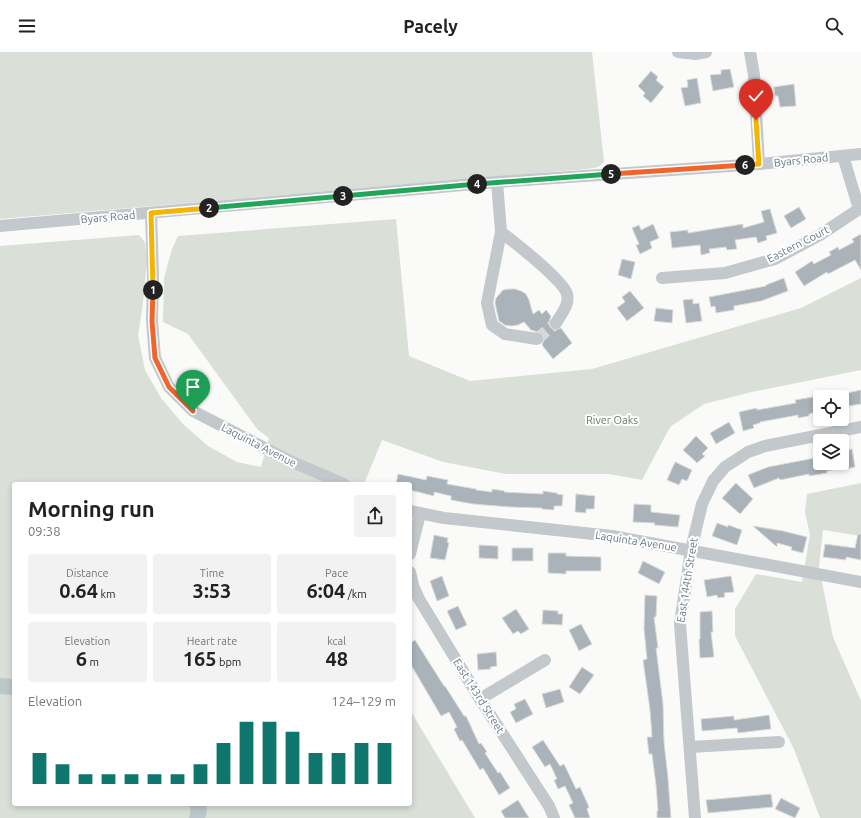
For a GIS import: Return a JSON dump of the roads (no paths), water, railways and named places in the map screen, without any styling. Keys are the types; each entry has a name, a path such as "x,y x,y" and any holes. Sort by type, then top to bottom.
{"street":[{"path":"678,52 695,54 706,52"},
{"path":"750,52 754,75 759,164"},
{"name":"Byars Road","path":"0,226 497,182 759,164 861,154"},
{"name":"Eastern Court","path":"662,278 725,273 774,259 820,235 860,209 843,156"},
{"path":"497,182 501,232 488,303 492,325 505,334 537,339"},
{"name":"Laquinta Avenue","path":"151,213 153,275 152,321 155,358 169,387 193,411 290,461 339,482"},
{"path":"501,232 516,243 554,277 567,294 567,306 556,323"},
{"name":"East 144th Street","path":"696,818 680,624 691,550 702,504 713,481 725,467 748,452 765,446 861,426"},
{"path":"412,537 415,512"},
{"name":"Laquinta Avenue","path":"415,512 444,518 612,536 861,582"},
{"name":"East 143rd Street","path":"412,581 419,599 480,699 549,806 554,818"},
{"path":"480,699 545,660"},
{"path":"690,747 779,742"}],"waterway":[{"path":"0,686 12,687"},
{"path":"197,818 199,810 198,806"}],"tunnel":[{"path":"537,339 556,323"}],"park label":[{"name":"River Oaks","path":"612,420"}]}
